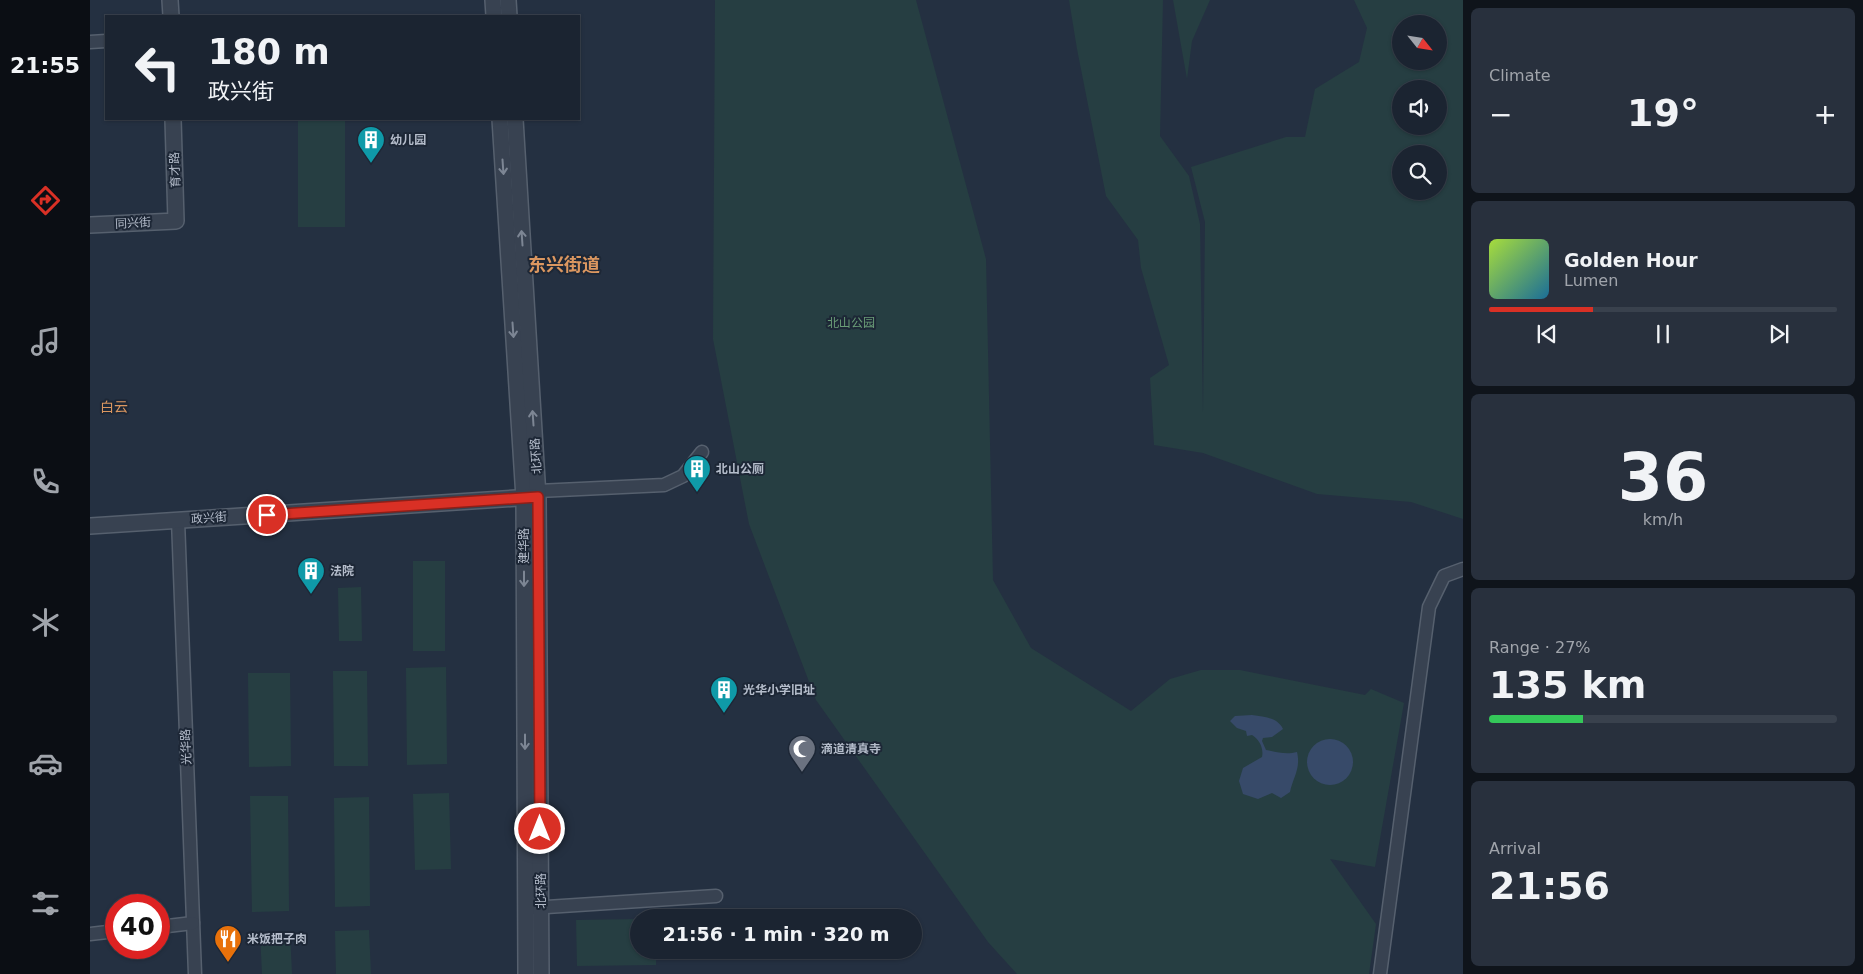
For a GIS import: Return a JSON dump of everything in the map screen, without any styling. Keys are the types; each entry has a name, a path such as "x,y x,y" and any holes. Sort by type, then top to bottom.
{"street":[{"path":"170,0 171,15"},
{"path":"493,0 494,15"},
{"path":"508,0 509,15"},
{"path":"90,42 105,41"},
{"name":"育才路","path":"173,120 176,221"},
{"path":"500,120 533,495 664,485 683,476 702,452"},
{"name":"北环路","path":"515,120 533,495 533,908 541,974"},
{"name":"同兴街","path":"90,225 176,221"},
{"name":"政兴街","path":"90,526 533,495"},
{"name":"光华路","path":"178,520 195,974"},
{"path":"1380,974 1429,607 1444,576 1463,569"},
{"path":"526,974 533,908 716,896"},
{"path":"170,926 193,923"},
{"path":"90,934 105,932"}],"green space":[{"name":"北山公园","path":"715,0 916,0 986,259 993,580 1031,648 1131,711 1170,679 1201,670 1240,670 1365,695 1371,689 1404,703 1375,867 1330,859 1376,924 1369,974 1017,974 988,942 816,700 749,524 713,339"},
{"path":"1069,0 1163,0 1160,136 1189,176 1200,224 1203,413 1205,222 1191,167 1286,137 1305,137 1315,89 1359,62 1367,28 1354,0 1463,0 1463,519 1411,502 1317,494 1203,453 1154,445 1150,378 1169,365 1141,268 1138,240 1106,196"},
{"path":"1173,0 1210,0 1192,41 1187,79"},
{"path":"298,120 345,120 345,227 298,227"},
{"path":"413,561 445,561 445,651 413,651"},
{"path":"361,587 362,641 339,641 338,588"},
{"path":"446,667 447,764 407,765 406,668"},
{"path":"333,671 367,671 368,766 334,766"},
{"path":"248,673 290,673 291,766 249,767"},
{"path":"449,793 451,869 415,870 413,794"},
{"path":"250,796 288,796 289,911 252,912"},
{"path":"369,797 370,906 335,907 334,798"},
{"path":"630,919 630,959 656,959 656,965 577,966 576,920"},
{"path":"369,930 371,974 336,974 335,931"},
{"path":"290,931 292,974 262,974 260,933"}],"water":[{"path":"1252,715 1274,720 1283,729 1272,737 1263,738 1262,741 1266,750 1285,753 1297,752 1298,763 1290,792 1281,798 1272,793 1258,799 1243,794 1239,781 1243,768 1262,757 1262,750 1259,741 1255,737 1252,735 1247,736 1246,731 1237,728 1230,721 1235,716"},
{"path":"1326,739 1334,739 1343,743 1349,749 1353,762 1349,775 1343,781 1334,785 1326,785 1317,781 1311,775 1307,766 1307,758 1311,749 1317,743"}],"place":[{"name":"幼儿园","path":"371,164"},
{"name":"北山公厕","path":"697,493"},
{"name":"法院","path":"311,595"},
{"name":"光华小学旧址","path":"724,714"},
{"name":"滴道清真寺","path":"802,773"},
{"name":"米饭把子肉","path":"228,963"}],"district":[{"name":"东兴街道","path":"564,264"},
{"name":"白云","path":"114,407"}],"route":[{"path":"267,515 538,497 540,829"}]}
